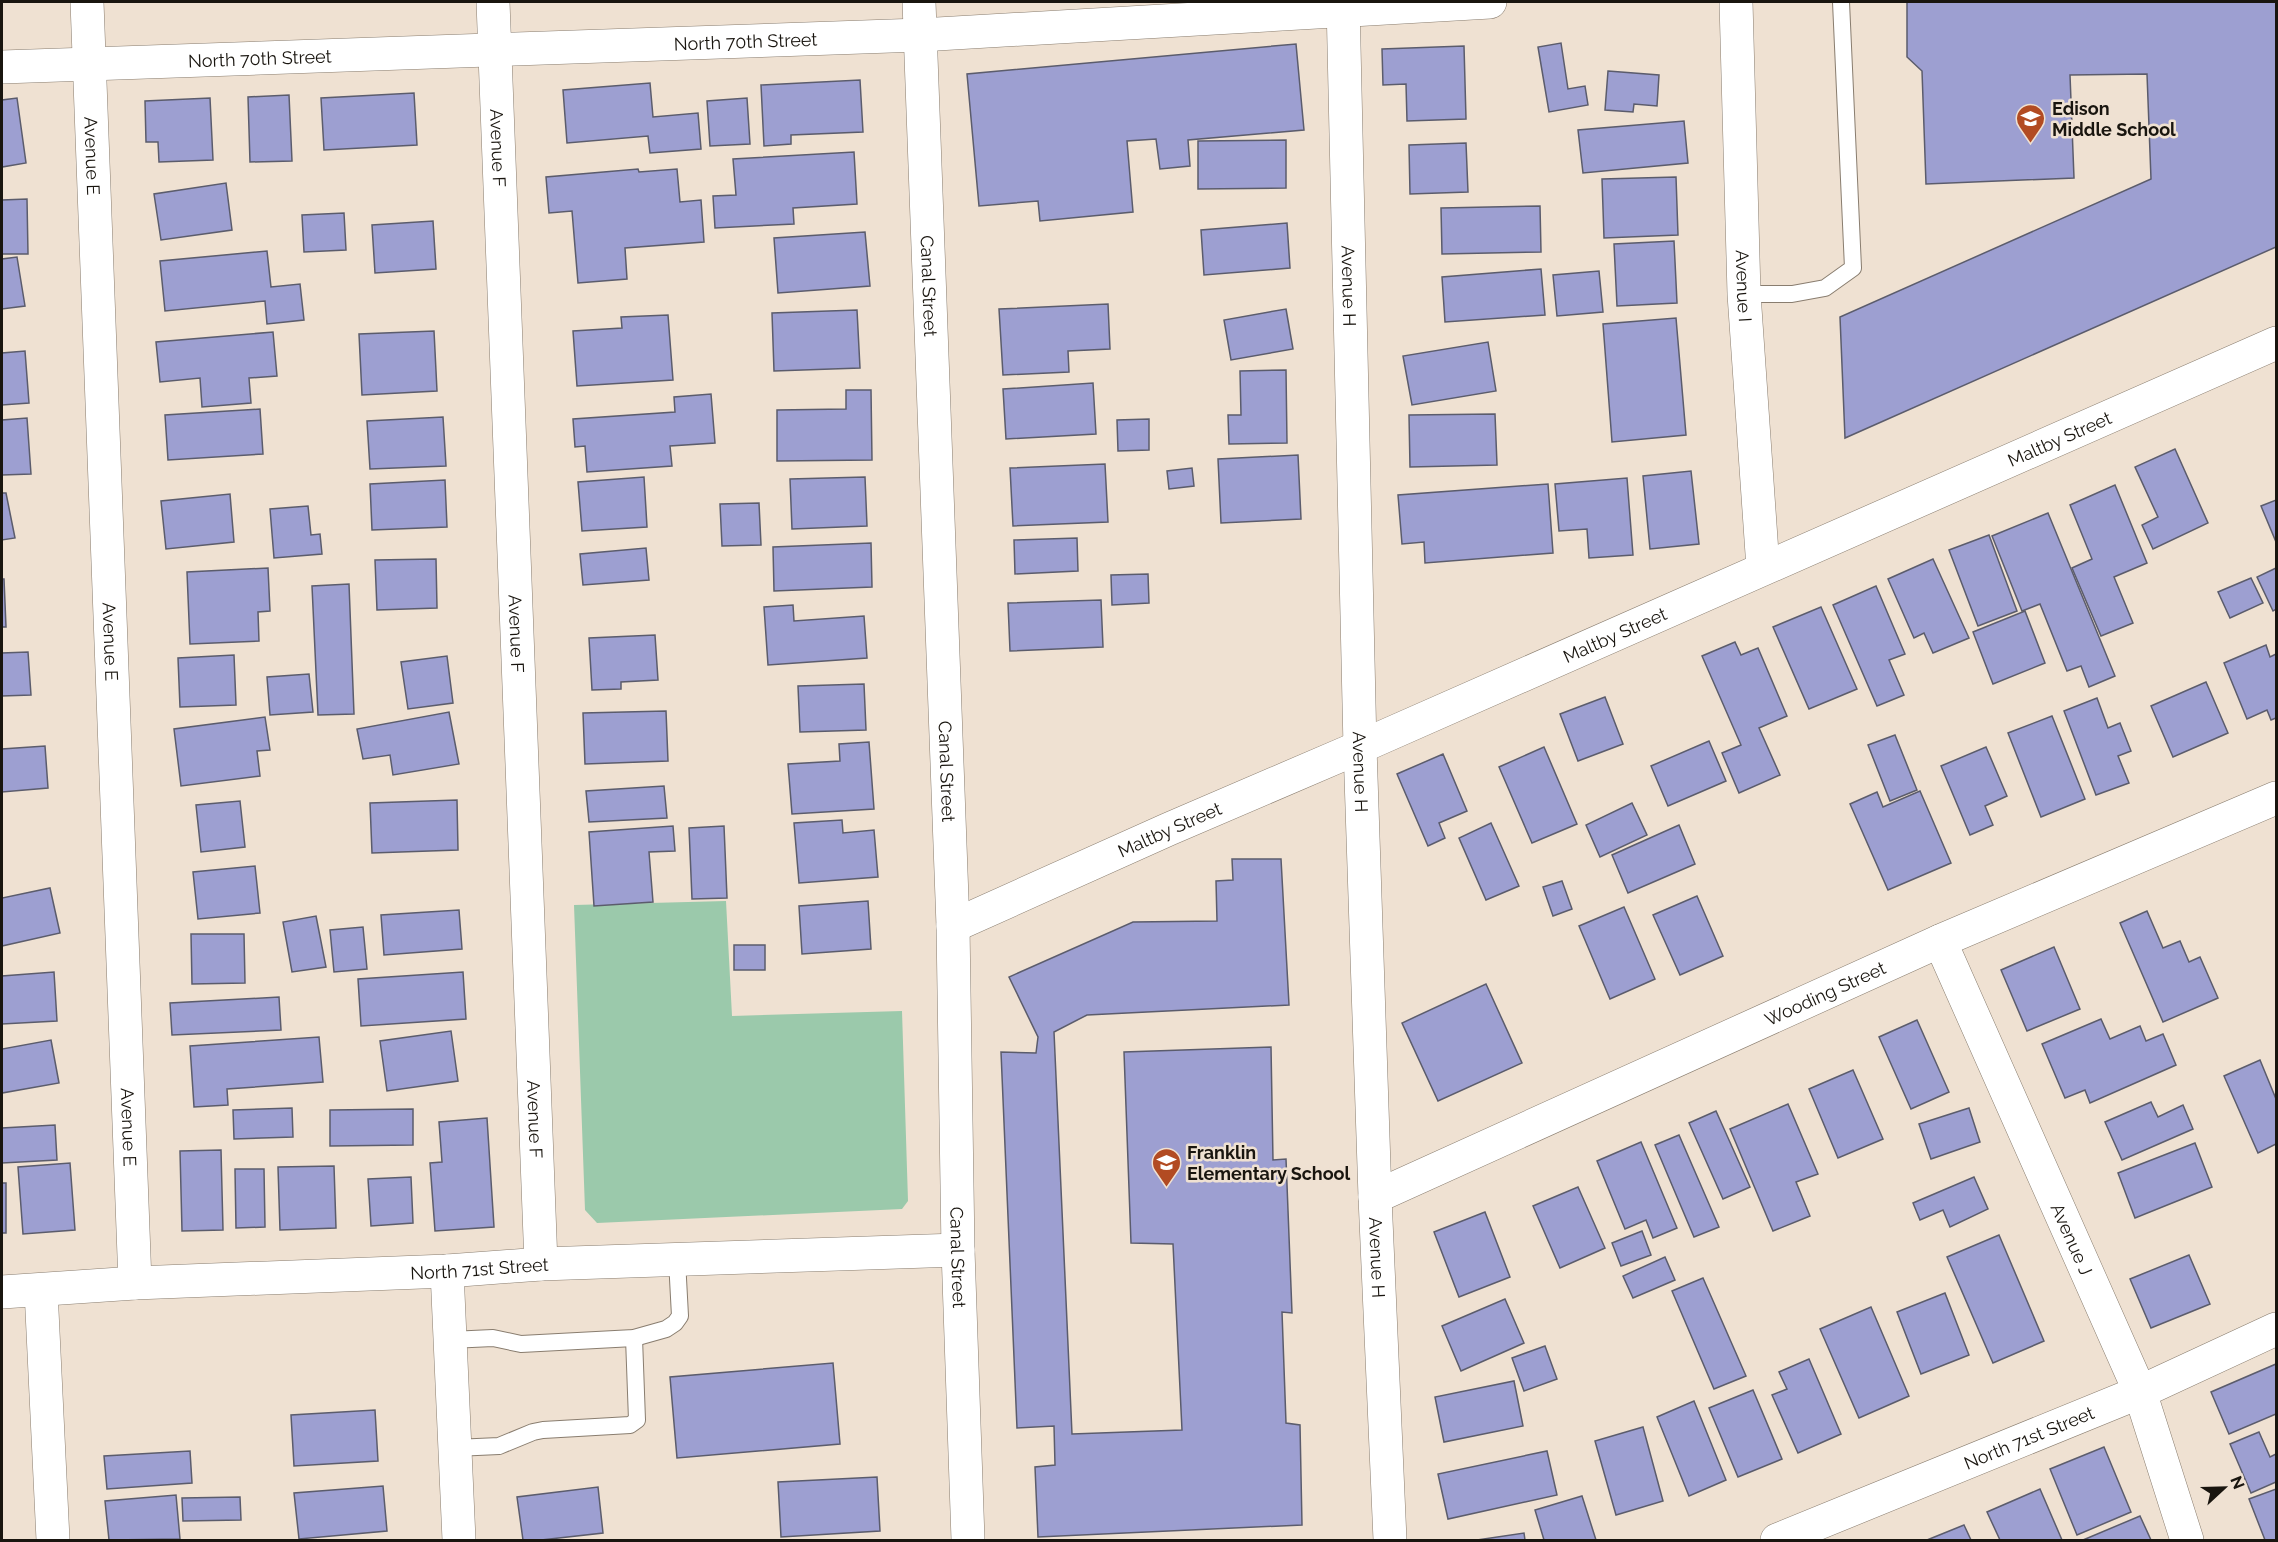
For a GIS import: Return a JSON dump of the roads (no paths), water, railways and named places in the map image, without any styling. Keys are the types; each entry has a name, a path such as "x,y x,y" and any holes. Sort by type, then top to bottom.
{"street":[{"name":"Avenue E","path":"87,2 135,1283"},
{"name":"Avenue F","path":"493,2 541,1264"},
{"name":"Canal Street","path":"919,2 953,926 958,1250 968,1540"},
{"name":"North 70th Street","path":"2,67 920,34 1343,6 1490,2"},
{"name":"Avenue I","path":"1736,2 1744,294 1762,568"},
{"name":"Avenue H","path":"1343,6 1360,747 1375,1197 1390,1540"},
{"name":"Maltby Street","path":"953,926 1169,828 1360,747 2277,343"},
{"name":"Wooding Street","path":"1375,1197 1940,941 2277,798"},
{"name":"Avenue J","path":"1940,941 2140,1392 2187,1540"},
{"name":"North 71st Street","path":"2,1292 135,1283 447,1271 541,1264 958,1250"},
{"path":"447,1271 459,1540"},
{"path":"41,1290 53,1540"},
{"name":"North 71st Street","path":"1777,1540 2140,1392 2277,1329"}],"lane":[{"path":"1744,294 1792,294 1825,288 1853,268 1840,2"},
{"path":"450,1340 494,1338 521,1344 634,1338 666,1329 680,1316 677,1260"},
{"path":"455,1448 499,1446 543,1430 630,1425 637,1420 634,1338"}],"place":[{"name":"Edison Middle School","path":"2031,144"},
{"name":"Franklin Elementary School","path":"1166,1188"}]}
